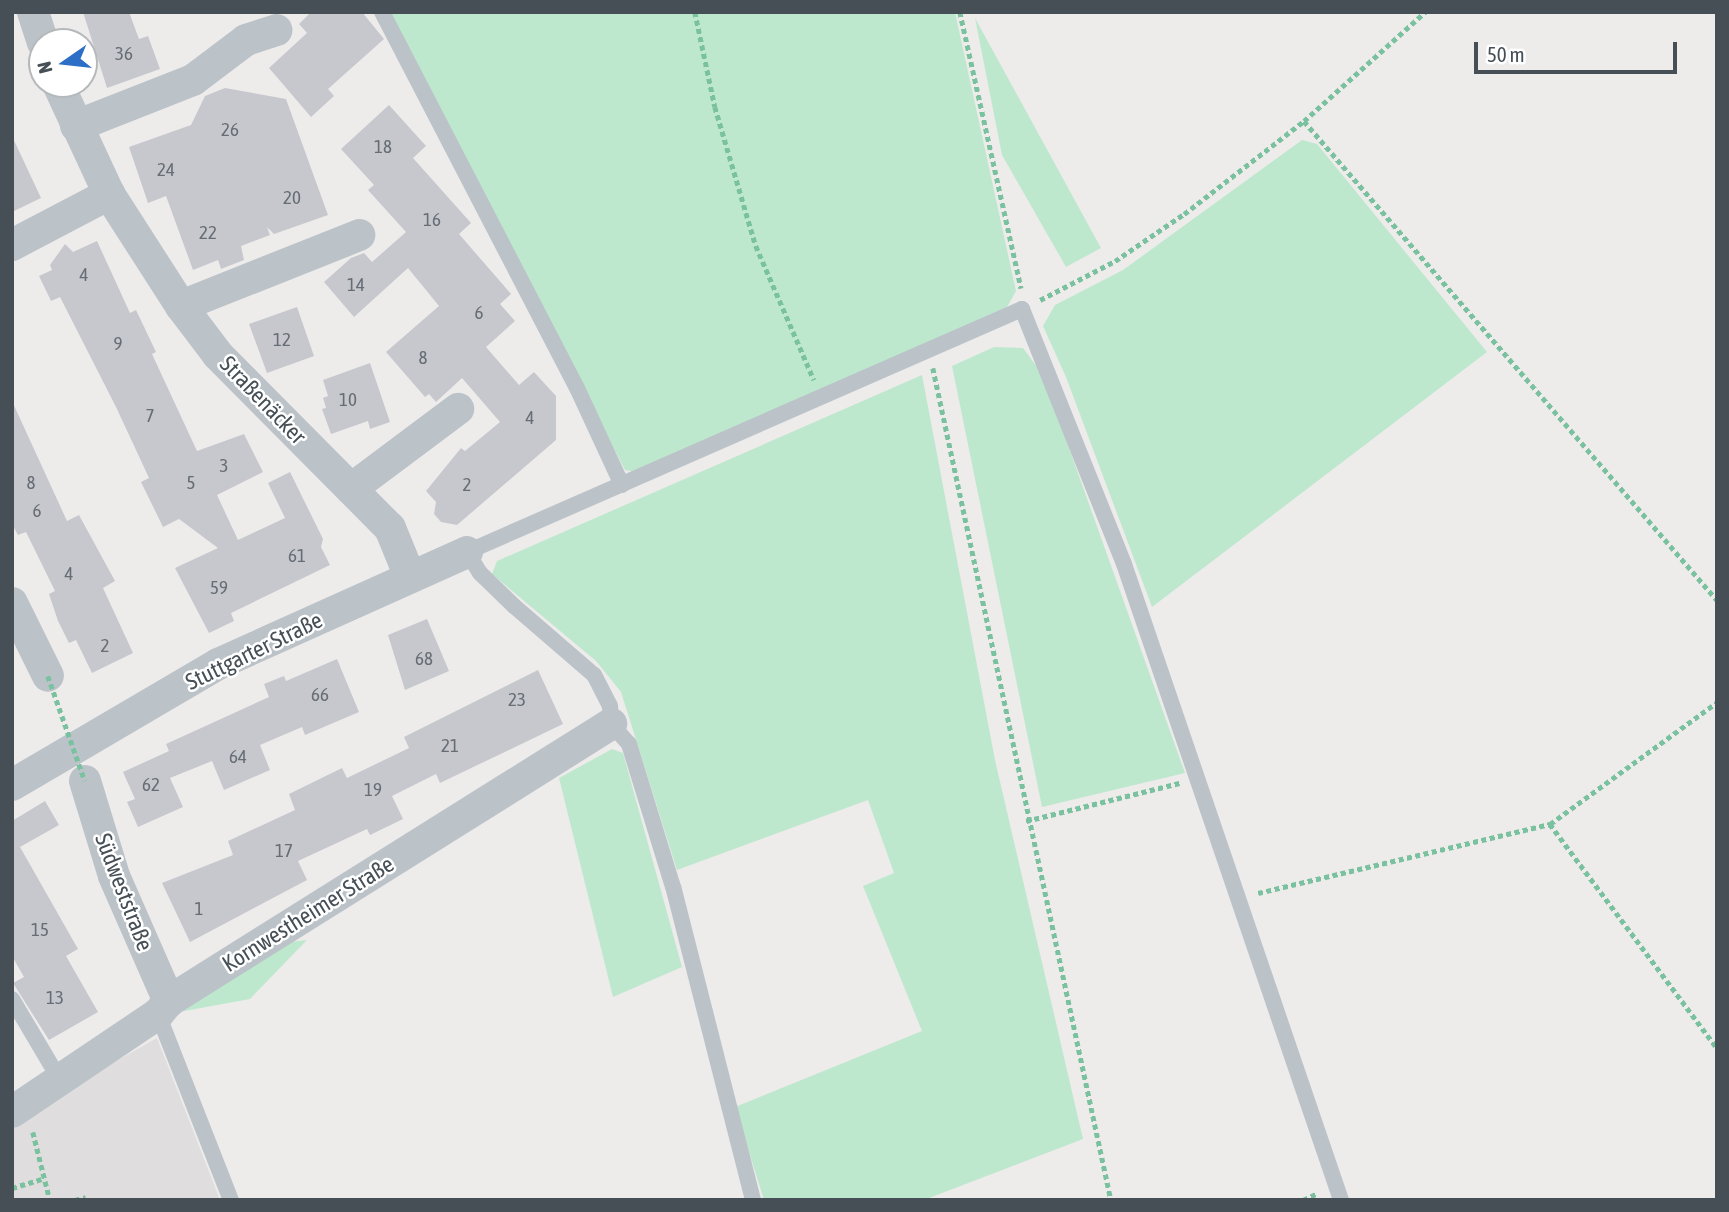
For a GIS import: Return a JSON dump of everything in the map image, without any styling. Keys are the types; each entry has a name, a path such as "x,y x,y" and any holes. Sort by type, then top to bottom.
{"street":[{"path":"76,126 193,80 246,40 276,30"},
{"name":"Straßenäcker","path":"64,98 109,194 181,306 218,355 390,528 410,577"},
{"path":"12,245 109,194"},
{"path":"181,306 359,235"},
{"path":"351,489 458,409"},
{"name":"Stuttgarter Straße","path":"12,785 218,664 467,552"},
{"path":"12,603 48,676"},
{"name":"Kornwestheimer Straße","path":"19,1108 61,1082 164,1007 611,724"},
{"name":"Südweststraße","path":"85,781 114,876 164,1007"}],"lane":[{"path":"382,12 622,485"},
{"path":"753,1200 673,887 629,744 611,724 610,706 594,674 514,606 480,573 467,552 1022,309 1124,564 1341,1200"},
{"path":"12,999 61,1082"},
{"path":"164,1007 231,1200"}],"path":[{"path":"695,12 716,107 756,246 821,398"},
{"path":"960,12 1022,309 1126,253 1304,121 1425,12"},
{"path":"1304,121 1717,600"},
{"path":"929,350 1026,821 1111,1200"},
{"path":"48,676 85,781"},
{"path":"1238,898 1550,824 1717,702"},
{"path":"1026,821 1196,778"},
{"path":"1550,824 1717,1048"},
{"path":"19,1108 45,1178 50,1200"},
{"path":"12,1188 45,1178"},
{"path":"75,1200 86,1197"}],"shaded area":[{"path":"157,1038 220,1200 12,1200 12,1120"}],"green space":[{"path":"389,12 955,12 1016,291 1007,307 636,472 625,470"},
{"path":"975,18 1101,248 1066,267 1002,155"},
{"path":"1302,140 1317,144 1487,352 1152,607 1066,377 1043,326 1055,305 1123,270"},
{"path":"994,347 1023,348 1043,375 1185,773 1042,807 952,366"},
{"path":"922,375 995,760 1083,1139 924,1200 764,1200 735,1107 922,1031 863,886 894,873 868,800 677,870 621,692 596,661 492,574 497,561"},
{"path":"612,749 623,753 682,967 613,997 559,778"},
{"path":"307,940 250,999 179,1012 290,942"}],"building":[{"path":"83,12 129,12 139,39 148,36 160,69 107,88 98,60 98,28 88,28"},
{"path":"311,12 362,12 384,39 328,89 334,96 311,117 269,68 307,33 299,24"},
{"path":"225,88 286,99 328,215 274,234 267,227 270,235 241,246 244,260 221,269 218,260 193,270 166,196 148,203 129,147 191,125 205,96"},
{"path":"389,105 426,146 413,158 471,223 459,234 511,294 500,304 515,321 486,347 519,385 534,372 556,396 556,440 457,525 441,522 434,514 436,502 426,491 461,448 465,451 500,422 462,378 436,402 429,394 425,397 386,352 439,306 408,268 354,317 324,282 351,258 364,253 372,262 406,232 368,190 374,185 341,149"},
{"path":"12,136 41,198 12,212"},
{"path":"97,241 130,313 136,310 156,352 152,354 197,451 244,434 263,472 217,495 238,540 285,518 268,483 290,472 323,539 321,547 330,565 231,613 234,621 209,633 175,568 218,548 179,519 163,527 141,482 149,478 116,407 60,297 51,301 39,276 52,270 50,265 65,244 73,252"},
{"path":"297,307 314,356 267,373 249,324"},
{"path":"370,363 390,422 370,429 368,421 331,434 322,409 326,408 323,398 328,396 323,380"},
{"path":"12,401 67,521 79,515 115,581 103,588 133,653 92,673 76,640 69,643 58,621 49,594 55,591 26,532 18,535 12,524"},
{"path":"427,619 449,671 405,690 388,635"},
{"path":"337,659 359,712 305,735 302,727 260,745 270,770 224,790 212,761 170,778 183,807 138,827 127,802 135,799 123,772 169,751 166,744 269,697 264,684 284,676 286,681"},
{"path":"538,670 563,724 440,783 436,774 392,796 403,819 370,835 367,829 298,861 307,880 190,942 162,883 233,855 228,841 295,810 289,794 342,768 347,778 409,748 404,737"},
{"path":"45,801 59,825 20,847 78,949 66,956 98,1012 49,1040 13,983 24,977 12,956 12,821"}]}
